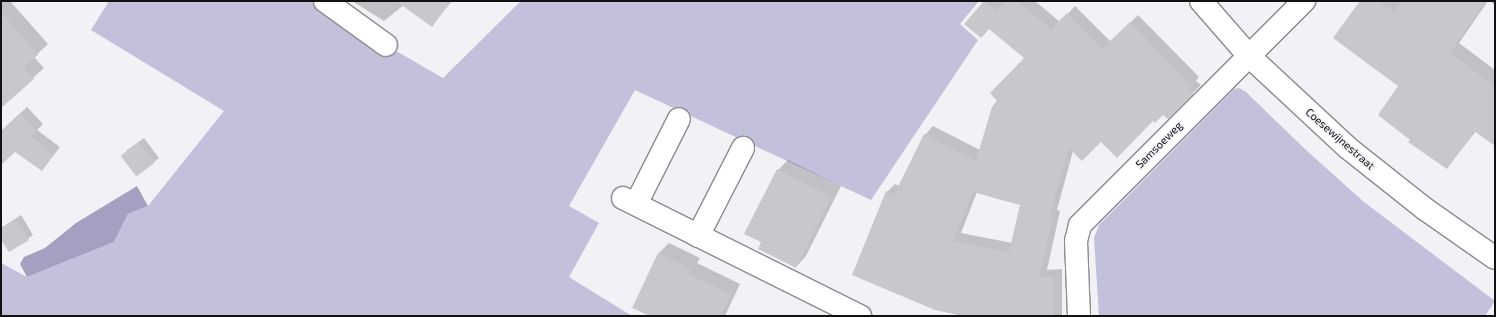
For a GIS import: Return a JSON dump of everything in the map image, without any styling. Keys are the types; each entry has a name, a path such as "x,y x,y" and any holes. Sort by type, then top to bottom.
{"street":[{"path":"325,1 386,45"},
{"name":"Coesewijnestraat","path":"1201,1 1249,56 1348,148 1425,209 1495,258"},
{"name":"Samsoeweg","path":"1079,316 1076,241 1080,225 1304,1"},
{"path":"679,119 629,201 860,316"},
{"path":"698,236 743,148"}],"shaded area":[{"path":"109,1 309,1 443,78 521,1 979,1 960,24 978,40 871,200 635,90 569,206 599,223 569,277 632,316 1,316 1,263 27,277 114,242 128,214 148,206 224,111 91,30"},
{"path":"1239,88 1246,92 1306,150 1364,202 1495,301 1485,316 1099,316 1094,238 1099,225 1234,89"},
{"path":"137,186 148,206 128,214 114,242 27,277 20,264 24,257 45,248 76,223"}],"building":[{"path":"396,1 451,1 432,27"},
{"path":"984,1 997,11 1005,1 1017,1 1051,29 1067,13 1102,49 1130,22 1192,86 1189,89 1193,94 1168,119 1163,115 1155,123 1153,121 1117,158 1101,142 1082,161 1069,148 1049,218 1053,219 1039,277 1054,277 1054,316 963,316 935,310 852,275 886,191 894,195 924,134 976,160 992,107 997,101 990,93 1024,58 989,29 981,38 964,24","holes":["973,192 1020,205 1009,252 953,241"]},
{"path":"1360,1 1378,1 1394,12 1402,1 1486,1 1450,53 1495,86 1495,146 1474,131 1447,169 1408,142 1410,140 1378,115 1398,86 1333,38"},
{"path":"1,12 38,55 24,67 34,79 1,108"},
{"path":"20,113 37,132 31,137 54,154 42,171 15,152 1,165 1,131"},
{"path":"139,142 155,163 136,177 121,156"},
{"path":"777,169 831,197 796,268 758,249 761,242 744,234"},
{"path":"16,219 29,240 9,252 1,240 1,229"},
{"path":"658,253 691,269 688,274 731,294 720,316 650,316 632,308"}]}
